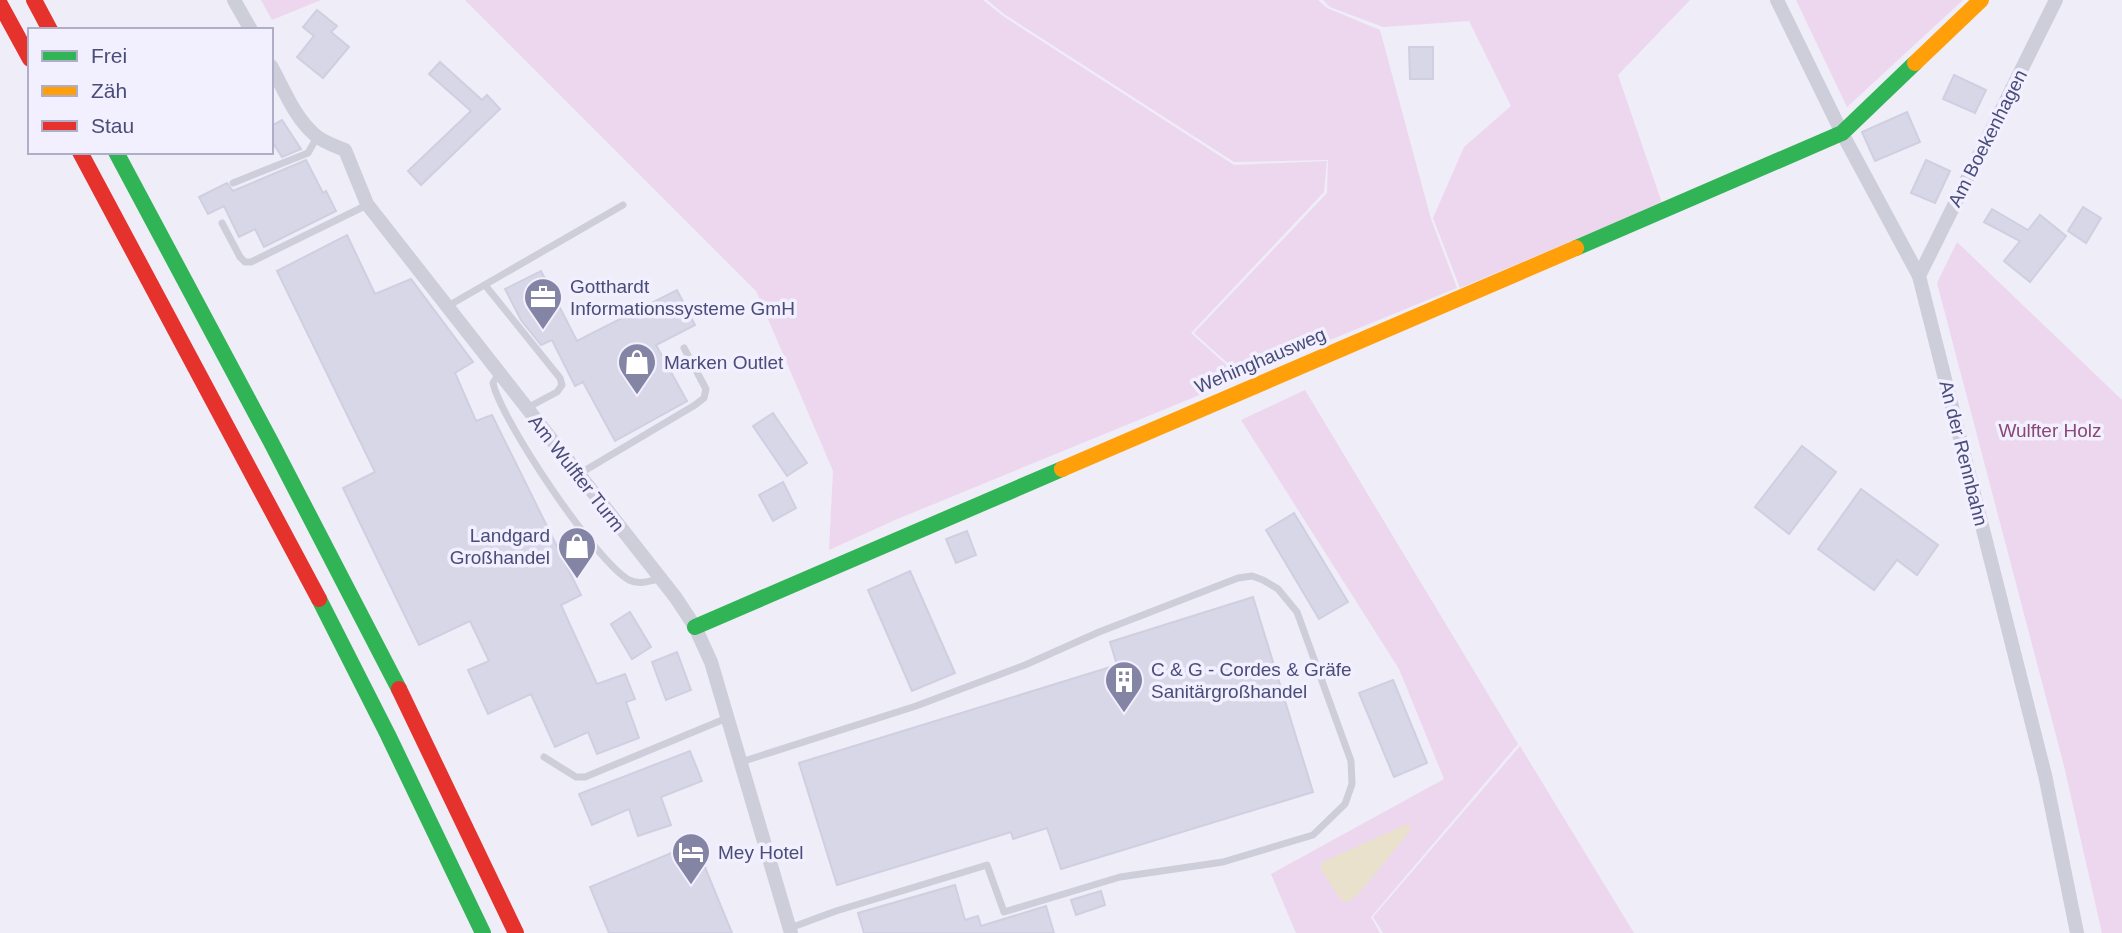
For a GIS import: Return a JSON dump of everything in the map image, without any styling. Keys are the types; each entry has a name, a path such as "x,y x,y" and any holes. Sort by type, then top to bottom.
{"main road":[{"path":"34,0 49,28"},
{"path":"1842,133 1981,0"},
{"path":"0,4 28,55"},
{"name":"Wehinghausweg","path":"695,627 1842,133"},
{"path":"81,154 300,561 480,929"},
{"path":"117,154 391,673 516,933"}],"street":[{"path":"234,0 250,28"},
{"name":"An der Rennbahn","path":"1777,0 1842,133 1919,276 2045,775 2077,933"},
{"name":"Am Boekenhagen","path":"1919,276 2056,0"},
{"name":"Am Wulfter Turm","path":"273,70 305,125 317,137 345,150 367,204 661,579 695,627 710,662 791,930"}],"lane":[{"path":"233,183 308,153 317,137"},
{"path":"222,223 240,257 245,262 251,262 367,204"},
{"path":"448,306 623,205"},
{"path":"485,285 560,378 562,385 557,392 526,408"},
{"path":"578,475 704,398 706,389 684,348"},
{"path":"499,373 493,383 502,407 560,500 614,570 638,583 661,579"},
{"path":"740,762 916,706 1025,665 1099,632 1238,578 1252,576 1279,589 1297,612 1351,761 1352,784 1345,804 1313,835 1223,862 1120,877 1004,912 988,865 836,911 791,930"},
{"path":"544,757 576,777 585,777 727,718"}],"green space":[{"path":"261,0 321,0 272,20"},
{"path":"465,0 983,0 1003,16 1234,165 1327,161 1324,192 1191,333 1241,378 895,520 829,550 833,471 756,291"},
{"path":"987,0 1318,0 1327,8 1380,30 1431,219 1457,288 1242,376 1194,333 1327,193 1328,160 1234,162 1004,14"},
{"path":"1323,0 1690,0 1618,75 1662,203 1460,288 1433,218 1464,147 1511,106 1469,21 1383,27 1330,7"},
{"path":"1796,0 1963,0 1847,107"},
{"name":"Wulfter Holz","path":"1957,242 2122,400 2122,933 2102,933 2064,766 1937,283"},
{"path":"1305,390 1518,744 1371,917 1380,933 1296,933 1271,874 1444,779 1399,669 1241,420"},
{"path":"1520,746 1634,933 1383,933 1373,917"}],"shaded area":[{"path":"1404,825 1410,826 1410,831 1357,896 1347,902 1341,900 1320,868 1323,862"}],"building":[{"path":"317,10 337,26 331,32 349,47 323,78 297,57 314,36 303,27"},
{"path":"1409,47 1433,47 1433,79 1410,79"},
{"path":"440,62 482,100 487,95 500,109 421,185 408,171 471,111 429,74"},
{"path":"1954,75 1986,90 1975,113 1943,99"},
{"path":"1907,112 1920,142 1875,161 1862,132"},
{"path":"282,120 301,149 282,157 273,143 273,125"},
{"path":"306,160 336,211 264,247 255,229 239,237 224,206 208,214 199,197 227,183 233,191"},
{"path":"1926,160 1950,171 1935,203 1911,193"},
{"path":"2083,207 2101,218 2086,243 2068,231"},
{"path":"1992,209 2028,230 2040,215 2066,236 2030,282 2004,261 2020,241 1984,222"},
{"path":"347,235 375,294 411,279 473,362 455,373 476,421 492,415 581,595 561,605 597,684 625,674 635,699 626,702 639,738 597,754 588,732 555,747 531,694 488,714 468,670 489,661 470,621 419,645 343,488 375,472 277,271"},
{"path":"541,271 577,341 677,290 695,325 656,345 687,401 615,441 583,382 575,386 552,340 541,345 521,320 505,289"},
{"path":"773,413 807,463 787,476 753,426"},
{"path":"1802,446 1836,472 1789,534 1755,507"},
{"path":"783,482 796,508 773,521 759,495"},
{"path":"1861,489 1938,545 1917,575 1897,560 1874,590 1818,549"},
{"path":"1294,513 1348,602 1319,619 1266,530"},
{"path":"967,531 976,555 956,563 946,539"},
{"path":"910,571 955,673 912,691 868,590"},
{"name":"C & G - Cordes & Gräfe Sanitärgroßhandel","path":"1253,597 1313,792 1061,869 1047,828 1013,839 1011,832 837,885 799,763 1117,665 1110,642"},
{"path":"630,612 651,647 632,659 611,624"},
{"path":"677,652 691,690 666,700 652,662"},
{"path":"1393,680 1427,763 1394,777 1359,693"},
{"path":"690,751 702,781 661,797 671,825 638,836 629,809 592,825 579,794"},
{"path":"695,843 732,933 609,933 590,887"},
{"path":"955,885 965,920 978,916 981,926 1046,906 1054,933 864,933 858,913"},
{"path":"1101,891 1105,905 1076,915 1071,900"}],"traffic: fast":[{"path":"1576,248 1842,133 1915,63"},
{"path":"117,154 399,689"},
{"path":"695,627 1062,469"},
{"path":"319,599 483,933"}],"traffic: slow":[{"path":"1915,63 1981,0"},
{"path":"1062,469 1576,248"}],"traffic: jam":[{"path":"34,0 49,28"},
{"path":"0,4 28,55"},
{"path":"81,154 319,599"},
{"path":"399,689 516,933"}],"place":[{"name":"Gotthardt Informationssysteme GmH","path":"543,331"},
{"name":"Marken Outlet","path":"637,396"},
{"name":"Landgard Großhandel","path":"577,580"},
{"name":"C & G - Cordes & Gräfe Sanitärgroßhandel","path":"1124,714"},
{"name":"Mey Hotel","path":"691,886"}]}
